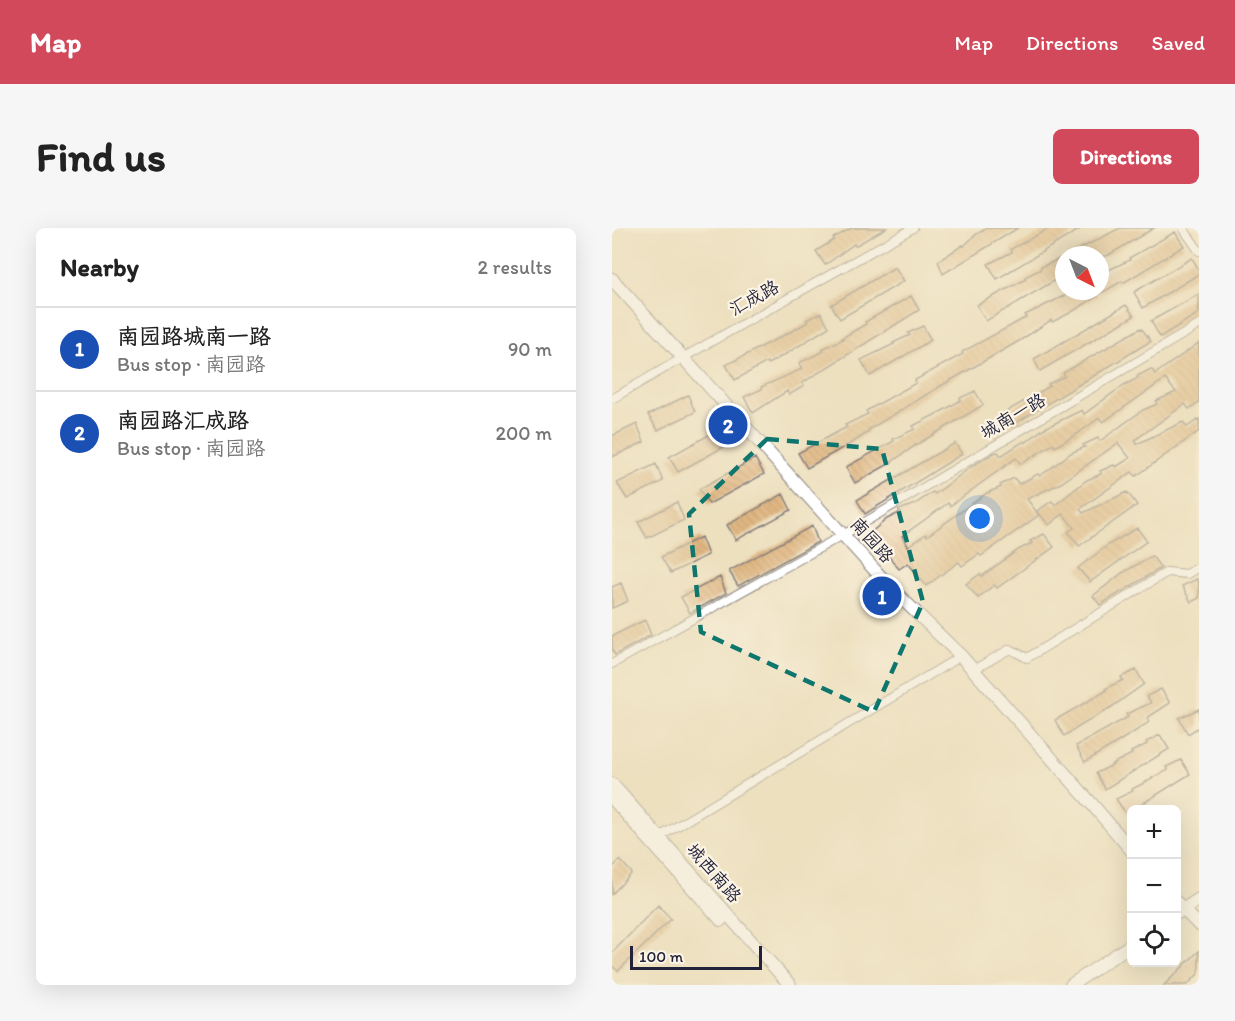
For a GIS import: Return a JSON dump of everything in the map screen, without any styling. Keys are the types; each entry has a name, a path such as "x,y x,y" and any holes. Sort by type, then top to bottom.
{"street":[{"name":"汇成路","path":"612,399 913,228"},
{"path":"1183,228 1199,251"},
{"name":"南园路","path":"612,279 890,587 961,656 1127,846"},
{"name":"城南一路","path":"612,664 843,535 1199,325"},
{"path":"973,670 1011,648 1027,658 1167,572 1187,574 1199,567"},
{"path":"659,837 961,656"},
{"name":"城西南路","path":"612,784 790,985"},
{"name":"城西南路","path":"612,798 779,985"},
{"path":"1181,908 1199,899"},
{"path":"1181,911 1199,925"},
{"path":"1071,985 1127,947"}],"highlighted area":[{"path":"767,439 882,449 923,602 874,712 701,632 689,514"}],"building":[{"path":"852,228 886,228 855,246 854,244 825,265 816,251 834,240 833,238"},
{"path":"987,228 1018,228 943,274 938,261 964,246 975,235"},
{"path":"1050,228 1082,228 997,279 988,264"},
{"path":"1120,228 1154,228 1109,255 1109,246 1085,246"},
{"path":"1175,232 1184,246 1123,283 1122,281 1109,289 1109,270 1130,260 1129,258"},
{"path":"1192,258 1199,274 1143,308 1134,292"},
{"path":"1055,261 1055,280 986,321 977,305 1026,279 1025,277"},
{"path":"895,267 904,281 840,319 831,305"},
{"path":"1199,294 1199,313 1160,337 1151,321"},
{"path":"911,296 919,310 802,383 804,386 789,395 787,391 753,413 744,397 802,369 799,363 824,351 822,349 843,339 866,324 865,322"},
{"path":"1056,300 1091,300 1052,322 1051,320 807,468 798,453 847,427 845,425 868,414 866,411 916,383 915,380 1027,317 1025,315"},
{"path":"1126,305 1134,316 1040,371 1034,359"},
{"path":"821,313 829,327 784,355 735,380 726,365 792,331 808,322 806,320"},
{"path":"923,326 931,340 870,376 861,360 894,344 910,335 908,333"},
{"path":"1141,328 1151,341 1011,426 1004,413 1050,386 1048,384 1065,376 1063,373"},
{"path":"1199,343 1199,402 1189,409 1185,404 1135,440 1137,444 1183,422 1187,427 1199,419 1199,431 1136,476 1132,472 1080,509 1083,513 1127,492 1137,505 1079,546 1068,532 1074,528 1063,514 1049,525 1037,511 1052,501 1055,505 1087,480 1101,474 1100,471 1114,465 1116,467 1130,458 1118,443 1061,483 1027,499 1039,515 981,556 979,554 962,566 959,562 926,586 908,563 899,569 870,533 887,519 901,512 899,510 915,504 933,492 935,494 994,453 998,452 1001,456 1024,441 1025,443 1043,429 1082,410 1084,414 1124,385 1138,378 1137,376 1151,369 1155,374","holes":["1165,379 1176,392 1156,401 1157,404 1143,410 1100,441 1098,438 1083,445 1085,447 1071,453 1040,476 1038,474 1019,484 1014,478 1000,485 1001,487 987,493 927,536 926,534 908,546 902,536 948,503 950,506 1016,458 1021,464 1053,444 1055,447 1099,418 1103,422"]},
{"path":"975,391 983,405 855,483 846,467 894,441 893,439 915,429 913,426"},
{"path":"688,395 695,412 658,430 648,415"},
{"path":"637,424 644,442 612,457 612,436"},
{"path":"725,426 733,442 678,472 669,457"},
{"path":"955,443 962,454 865,514 857,500"},
{"path":"755,458 764,474 709,504 699,489"},
{"path":"656,464 663,481 627,499 617,483"},
{"path":"783,494 791,510 736,540 727,525"},
{"path":"677,502 684,520 647,538 638,522"},
{"path":"812,526 818,542 738,586 729,571"},
{"path":"1137,528 1147,541 1090,582 1078,568 1108,545"},
{"path":"1044,534 1054,547 997,588 994,585 978,598 966,584 980,574 982,576 1018,550 1032,543 1030,541"},
{"path":"701,537 708,555 671,573 661,557"},
{"path":"1152,556 1161,568 1100,605 1093,596 1122,573"},
{"path":"720,577 726,593 690,613 681,597"},
{"path":"1197,579 1199,598 1191,602 1182,586"},
{"path":"621,583 628,601 612,608 612,587"},
{"path":"645,620 651,635 615,655 612,650 612,636"},
{"path":"1136,670 1144,684 1064,736 1055,720 1106,691 1105,689 1123,680 1121,677"},
{"path":"1161,689 1170,703 1147,718 1149,722 1085,762 1076,746 1128,717 1126,714 1151,703 1147,696"},
{"path":"1199,709 1199,727 1188,734 1179,718"},
{"path":"1160,735 1169,749 1105,789 1096,773 1132,754 1131,752"},
{"path":"1181,760 1190,774 1140,805 1127,805 1126,814 1116,799 1168,770 1166,767"},
{"path":"620,860 632,873 612,894 612,868"},
{"path":"658,905 671,919 618,971 612,966 612,953"},
{"path":"1199,951 1199,973 1187,985 1164,985"}],"place":[{"name":"南园路汇成路","path":"728,425"},
{"name":"南园路城南一路","path":"882,596"}]}
